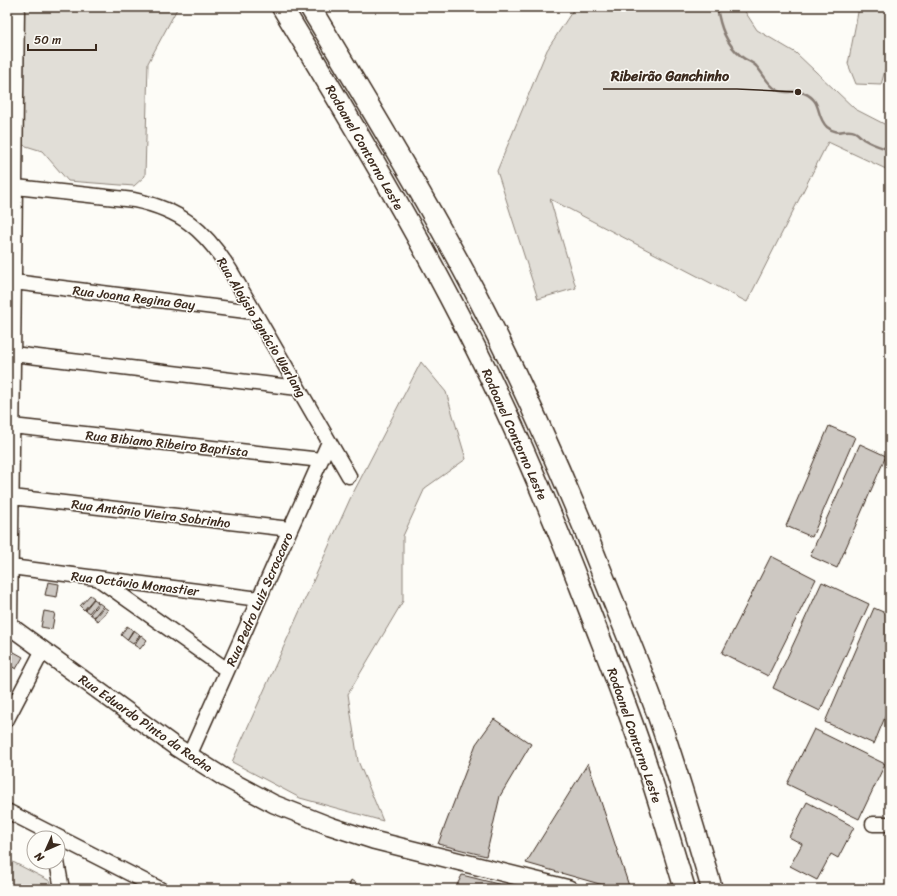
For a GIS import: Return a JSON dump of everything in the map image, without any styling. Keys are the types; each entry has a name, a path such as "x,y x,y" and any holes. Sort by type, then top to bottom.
{"highway":[{"name":"Rodoanel Contorno Leste","path":"282,7 343,108 417,237 476,348 520,443 560,537 629,713 650,772 685,889"},
{"name":"Rodoanel Contorno Leste","path":"310,7 399,154 464,272 499,340 556,461 589,540 657,714 685,798 712,889"}],"main road":[{"name":"Rua Eduardo Pinto da Rocha","path":"9,625 189,756 225,778 274,804 330,826 388,844 569,889"}],"street":[{"path":"9,625 14,282 11,187 12,27 16,7"},
{"name":"Rua Aloýsio Ignácio Werlang","path":"11,187 134,200 160,207 174,213 198,231 216,250 230,270 349,476"},
{"name":"Rua Joana Regina Gay","path":"14,282 254,312"},
{"path":"13,354 298,388"},
{"name":"Rua Bibiano Ribeiro Baptista","path":"12,426 321,460"},
{"name":"Rua Pedro Luiz Scroccaro","path":"189,756 329,442"},
{"name":"Rua Antônio Vieira Sobrinho","path":"12,497 290,529"},
{"name":"Rua Octávio Monastier","path":"11,567 259,599"},
{"path":"98,578 227,670"},
{"path":"7,719 43,650"},
{"path":"7,811 41,830"},
{"path":"873,824 890,824"},
{"path":"66,843 154,888"},
{"path":"58,870 62,889"}],"shaded area":[{"path":"24,7 178,7 148,63 145,176 134,186 68,181 42,151 23,145"},
{"path":"575,7 742,7 757,30 796,53 855,109 890,127 890,173 886,169 828,142 747,302 550,199 576,288 538,299 497,171 547,50"},
{"path":"859,7 890,7 890,44 888,59 881,85 856,84 848,64"},
{"path":"421,362 446,392 466,459 425,488 403,536 403,601 348,694 358,761 383,821 300,798 232,762 350,499"},
{"path":"7,859 50,881 52,889 7,889"}],"building":[{"path":"829,426 855,437 812,537 786,526"},
{"path":"860,444 886,456 837,568 810,556"},
{"path":"771,556 816,579 768,676 722,653"},
{"path":"48,582 59,584 57,597 45,595"},
{"path":"822,582 869,604 820,711 773,688"},
{"path":"90,595 94,598 84,610 80,606"},
{"path":"94,599 98,602 89,613 85,610"},
{"path":"99,603 103,606 94,617 90,614"},
{"path":"104,607 108,610 98,621 94,618"},
{"path":"874,608 890,615 890,705 874,744 825,722"},
{"path":"44,611 55,613 52,629 41,627"},
{"path":"127,626 133,630 127,640 121,635"},
{"path":"134,630 140,635 133,644 127,640"},
{"path":"141,635 147,640 140,649 134,645"},
{"path":"7,648 23,657 16,669 7,664"},
{"path":"494,719 531,744 500,796 486,856 438,844 476,744"},
{"path":"814,729 885,764 859,819 787,784"},
{"path":"588,763 630,889 617,889 526,863"},
{"path":"807,802 854,827 838,858 831,854 817,880 790,866 802,844 789,837"},
{"path":"462,875 514,888 455,889"},
{"path":"351,880 364,889 348,889"}],"waterway":[{"path":"717,7 722,28 732,47 742,57 755,65 774,88 784,92 801,92 810,96 816,104 823,123 831,130 839,132 852,131 868,142 890,150"}],"place":[{"name":"Ribeirão Ganchinho","path":"798,92"}]}
